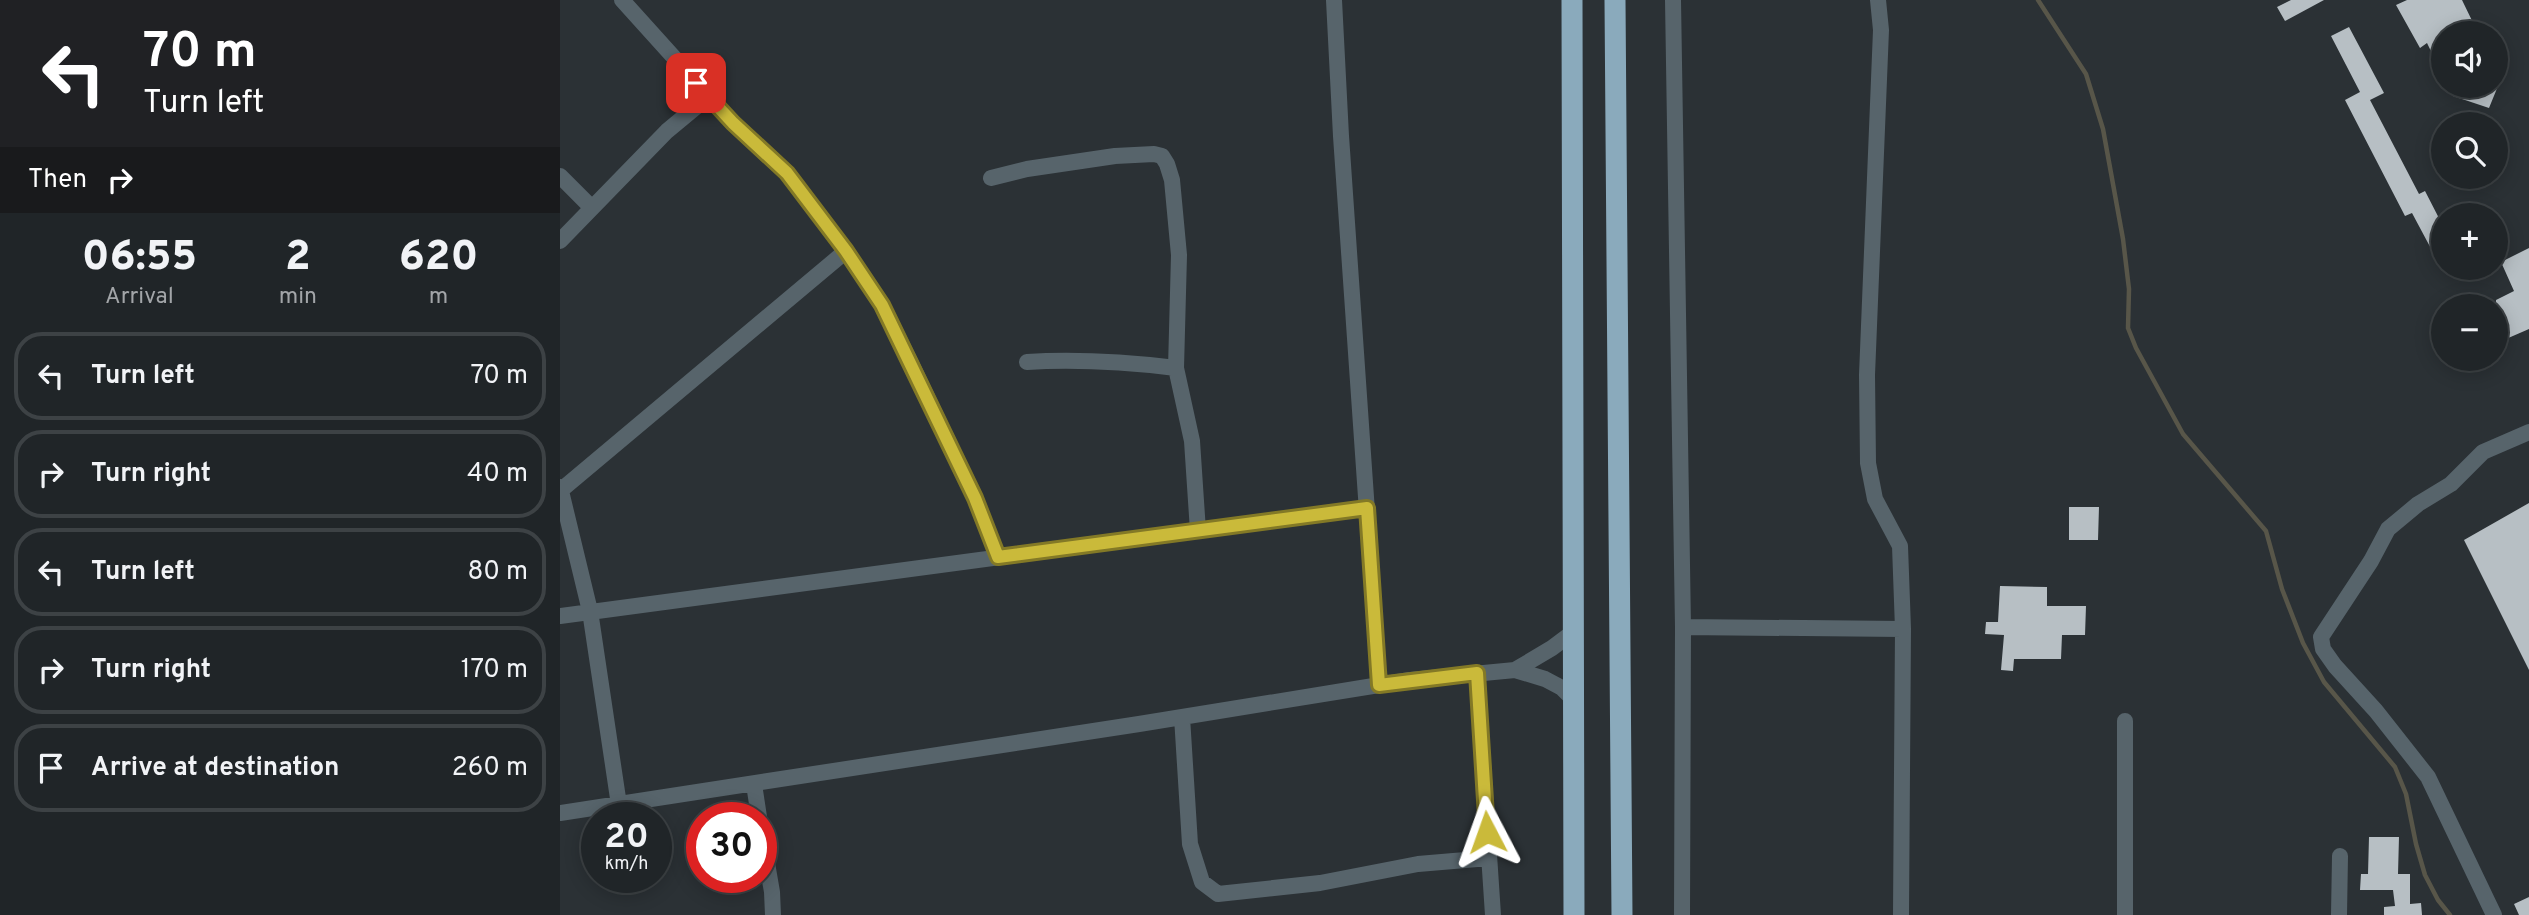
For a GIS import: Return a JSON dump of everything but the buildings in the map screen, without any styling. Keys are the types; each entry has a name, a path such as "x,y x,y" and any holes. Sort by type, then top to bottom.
{"highway":[{"path":"1572,0 1574,915"},
{"path":"1615,0 1622,915"}],"street":[{"path":"622,0 708,97 787,173 846,251 882,305 899,339 975,498 998,557"},
{"path":"1334,0 1379,685"},
{"path":"1673,0 1683,627 1682,915"},
{"path":"1878,0 1881,30 1867,375 1868,463 1875,499 1900,546 1903,629 1901,915"},
{"path":"560,241 667,131 708,97"},
{"path":"991,178 1027,169 1115,156 1154,154 1162,156 1167,164 1172,180 1179,255 1175,368 1192,441 1198,531"},
{"path":"560,176 592,207"},
{"path":"619,802 590,611 561,489 846,251"},
{"path":"1027,362 1121,361 1175,368"},
{"path":"2494,915 2428,777 2376,711 2335,666 2323,649 2321,637 2388,530 2418,504 2451,484 2483,452 2529,432"},
{"path":"560,616 1367,508"},
{"path":"1683,627 1903,629"},
{"path":"1515,670 1572,633"},
{"path":"638,802 1379,685 1477,673 1515,670 1545,679 1562,688 1572,698"},
{"path":"1477,673 1493,915"},
{"path":"1182,717 1190,844 1202,882 1218,894 1320,883 1418,864 1489,858"},
{"path":"2125,721 2125,915"},
{"path":"754,784 757,802"},
{"path":"560,813 581,810"},
{"path":"2339,915 2340,856"},
{"path":"772,893 774,915"}],"waterway":[{"path":"2038,0 2086,74 2103,129 2123,239 2129,289 2128,328 2136,348 2183,434 2266,531 2282,589 2303,643 2324,682 2395,767 2406,794 2425,875 2438,900 2450,915"}],"route":[{"path":"696,83 733,123 787,173 846,251 882,305 975,498 998,557 1367,508 1379,685 1477,673 1487,832"}]}
